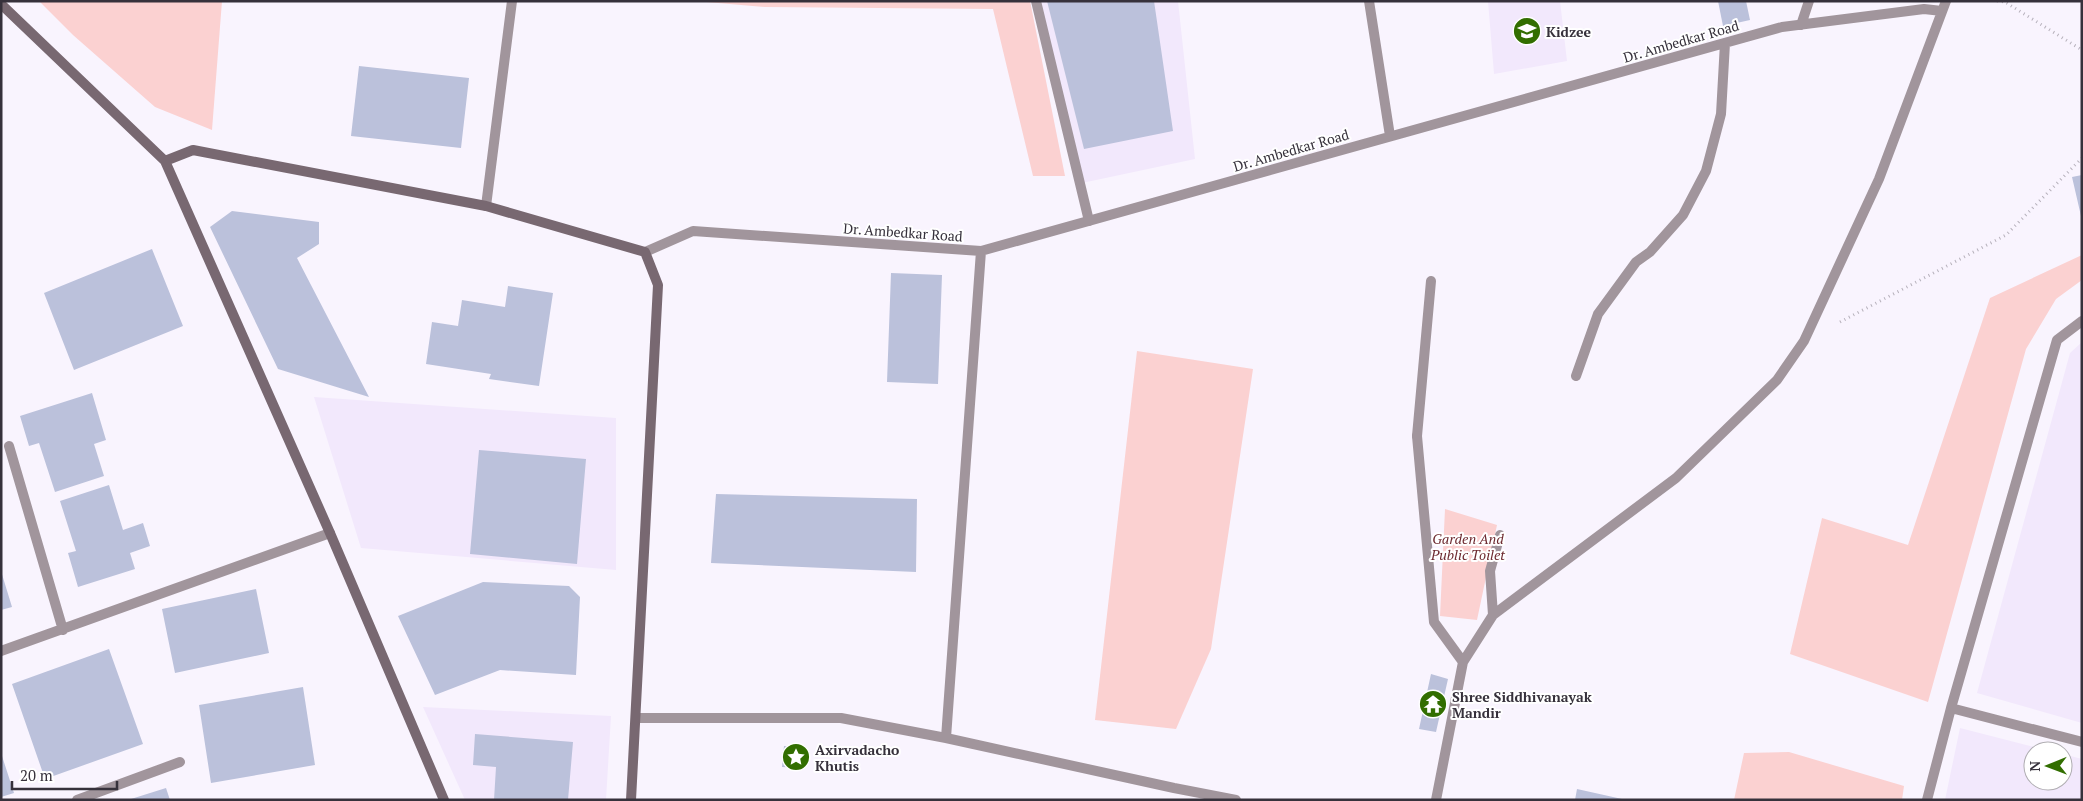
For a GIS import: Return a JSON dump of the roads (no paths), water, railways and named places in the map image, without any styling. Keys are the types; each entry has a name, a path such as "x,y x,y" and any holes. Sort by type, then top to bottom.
{"main road":[{"path":"1,4 165,161 330,533 444,800"},
{"path":"165,161 193,150 486,206 645,252 658,285 636,718 630,800"}],"street":[{"path":"486,206 512,1"},
{"path":"1036,1 1089,221"},
{"path":"1369,1 1390,136"},
{"path":"1801,25 1808,1"},
{"path":"1436,800 1463,662 1494,615 1676,478 1777,380 1804,341 1879,179 1946,1"},
{"name":"Dr. Ambedkar Road","path":"645,252 693,231 981,251 1782,27 1924,9 1942,11"},
{"path":"1576,376 1598,314 1636,262 1650,252 1683,215 1706,170 1721,114 1725,43"},
{"path":"946,738 981,251"},
{"path":"1431,281 1417,436 1434,622 1463,662"},
{"path":"1927,800 1951,708 2057,340 2082,321"},
{"path":"9,446 63,630"},
{"path":"1,651 330,533"},
{"path":"1494,615 1490,571 1500,535"},
{"path":"1951,708 2082,742"},
{"path":"636,718 841,718 946,738 1236,800"},
{"path":"77,800 180,762"},
{"path":"1170,800 1174,788"}],"place":[{"name":"Kidzee","path":"1527,31"},
{"name":"Shree Siddhivanayak Mandir","path":"1433,704"},
{"name":"Axirvadacho Khutis","path":"796,757"}],"park label":[{"name":"Garden And Public Toilet","path":"1468,546"}]}
